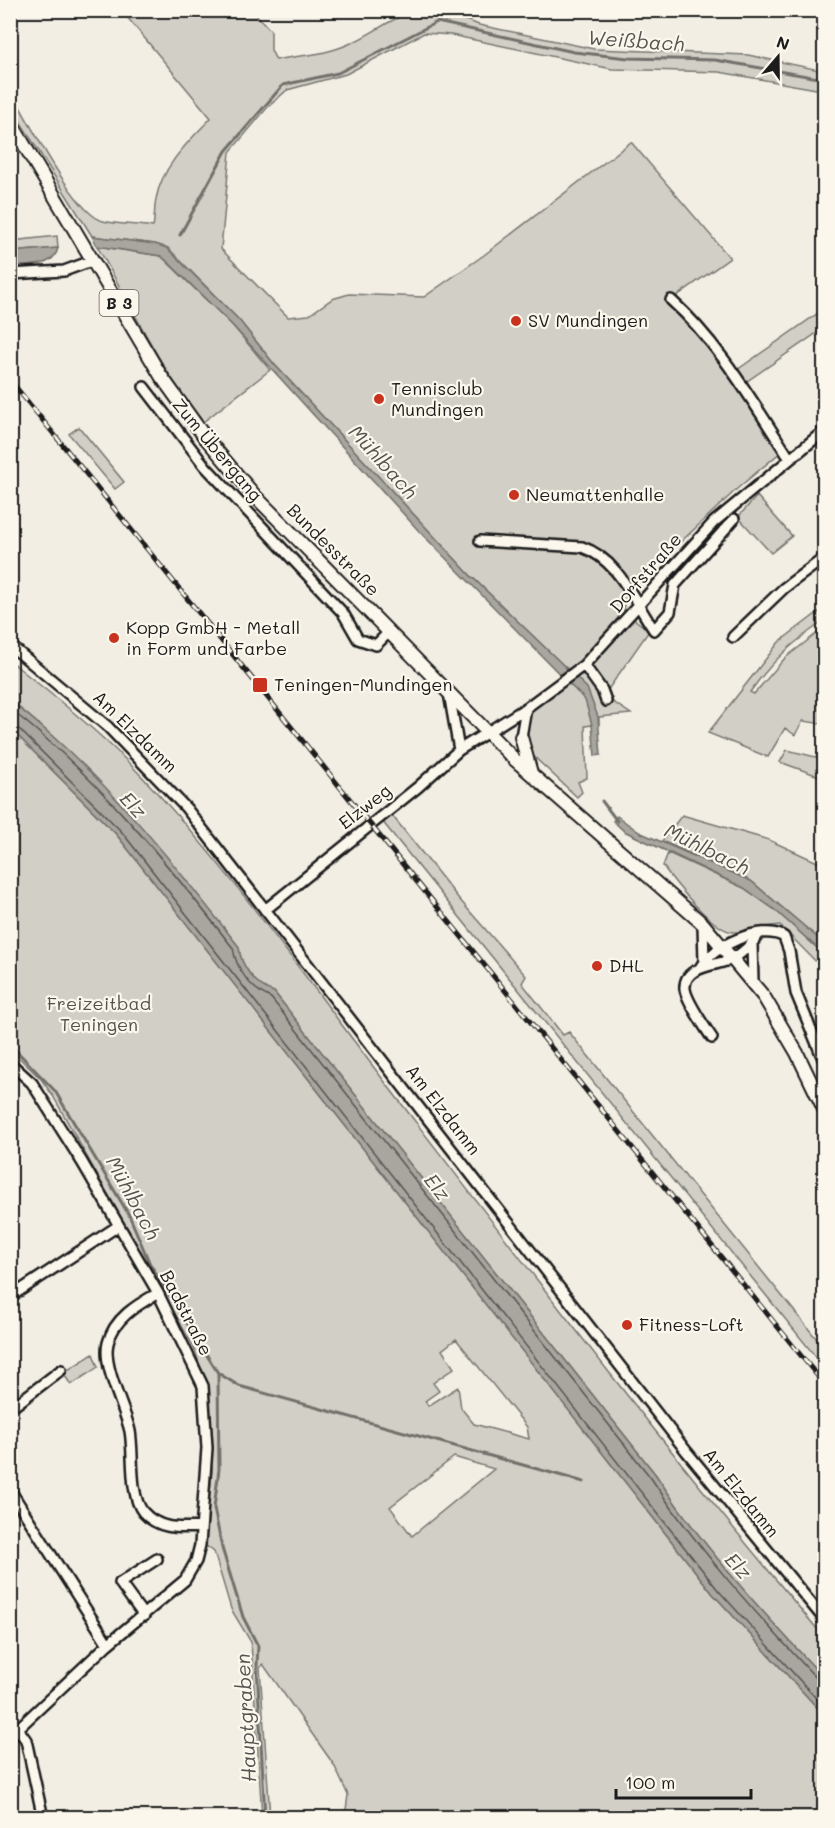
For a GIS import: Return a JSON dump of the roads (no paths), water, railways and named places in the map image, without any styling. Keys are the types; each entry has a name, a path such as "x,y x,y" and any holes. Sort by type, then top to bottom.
{"main road":[{"name":"B 3","path":"10,121 94,260"},
{"name":"Bundesstraße","path":"94,260 161,376 210,444 255,496 531,774 703,924"},
{"path":"521,737 531,774"},
{"name":"B 3","path":"703,924 753,981 783,1026 825,1109"}],"street":[{"path":"10,274 64,272 94,260"},
{"path":"671,300 699,325 720,352 790,459"},
{"name":"Zum Übergang","path":"144,387 205,466 343,613 358,639 376,645 389,632"},
{"name":"Dorfstraße","path":"488,732 526,708 584,665 722,515 825,431"},
{"name":"Dorfstraße","path":"638,607 654,630 670,612 675,585 734,519"},
{"path":"480,541 582,547 594,551 612,565 638,607"},
{"path":"733,637 784,588 825,558"},
{"name":"Am Elzdamm","path":"10,645 73,695 142,760 219,848 687,1452 825,1619"},
{"path":"584,665 602,690 606,701"},
{"path":"449,692 459,750"},
{"path":"521,737 526,708"},
{"name":"Elzweg","path":"265,910 418,787 459,750 488,732"},
{"path":"702,964 703,924"},
{"path":"712,1038 685,989 692,973 723,946 759,934 774,932 786,941 796,993 825,1061"},
{"path":"702,964 716,965 734,958 752,945 759,934"},
{"path":"752,945 753,981"},
{"name":"Badstraße","path":"10,1063 32,1083 82,1161 158,1293 203,1386 207,1448 200,1545 196,1561 184,1580 108,1644 14,1733"},
{"path":"10,1297 118,1226"},
{"path":"158,1293 117,1322 107,1346 110,1364 130,1430 135,1492 140,1509 151,1520 164,1527 201,1527"},
{"path":"10,1409 61,1370"},
{"path":"10,1490 108,1644"},
{"path":"144,1616 120,1583 157,1559"},
{"path":"14,1733 28,1747 43,1818"}],"water":[{"path":"92,236 155,244 167,248 239,320 274,364 470,575 587,688 598,717 601,755 595,756 592,725 585,700 418,530 232,325 161,256 97,246"},
{"path":"58,248 55,255 45,262 31,266 11,266 11,252"},
{"path":"10,701 74,756 104,786 187,881 239,947 242,961 250,974 261,985 274,992 656,1475 714,1555 824,1678 824,1715 713,1594 116,834 11,729"},
{"path":"617,816 639,832 751,881 824,943 824,954 775,910 744,888 624,831 613,821"}],"waterway":[{"name":"Weißbach","path":"180,235 226,151 283,85 338,73 437,22 574,52 628,58 715,60 824,79"},
{"name":"Mühlbach","path":"602,801 617,821"},
{"name":"Hauptgraben","path":"10,1044 55,1091 129,1215 150,1264 218,1373 219,1469 214,1508 222,1548 243,1617 258,1646 265,1818"},
{"path":"218,1373 239,1386 584,1482"}],"railway":[{"path":"10,380 824,1384"}],"place":[{"name":"SV Mundingen","path":"516,321"},
{"name":"Tennisclub Mundingen","path":"379,399"},
{"name":"Neumattenhalle","path":"514,495"},
{"name":"Kopp GmbH - Metall in Form und Farbe","path":"114,638"},
{"name":"Teningen-Mundingen","path":"260,685"},
{"name":"DHL","path":"597,966"},
{"name":"Fitness-Loft","path":"627,1325"}],"water label":[{"name":"Elz","path":"133,805"},
{"name":"Elz","path":"437,1187"},
{"name":"Elz","path":"738,1566"}],"park label":[{"name":"Freizeitbad Teningen","path":"99,1014"}]}
